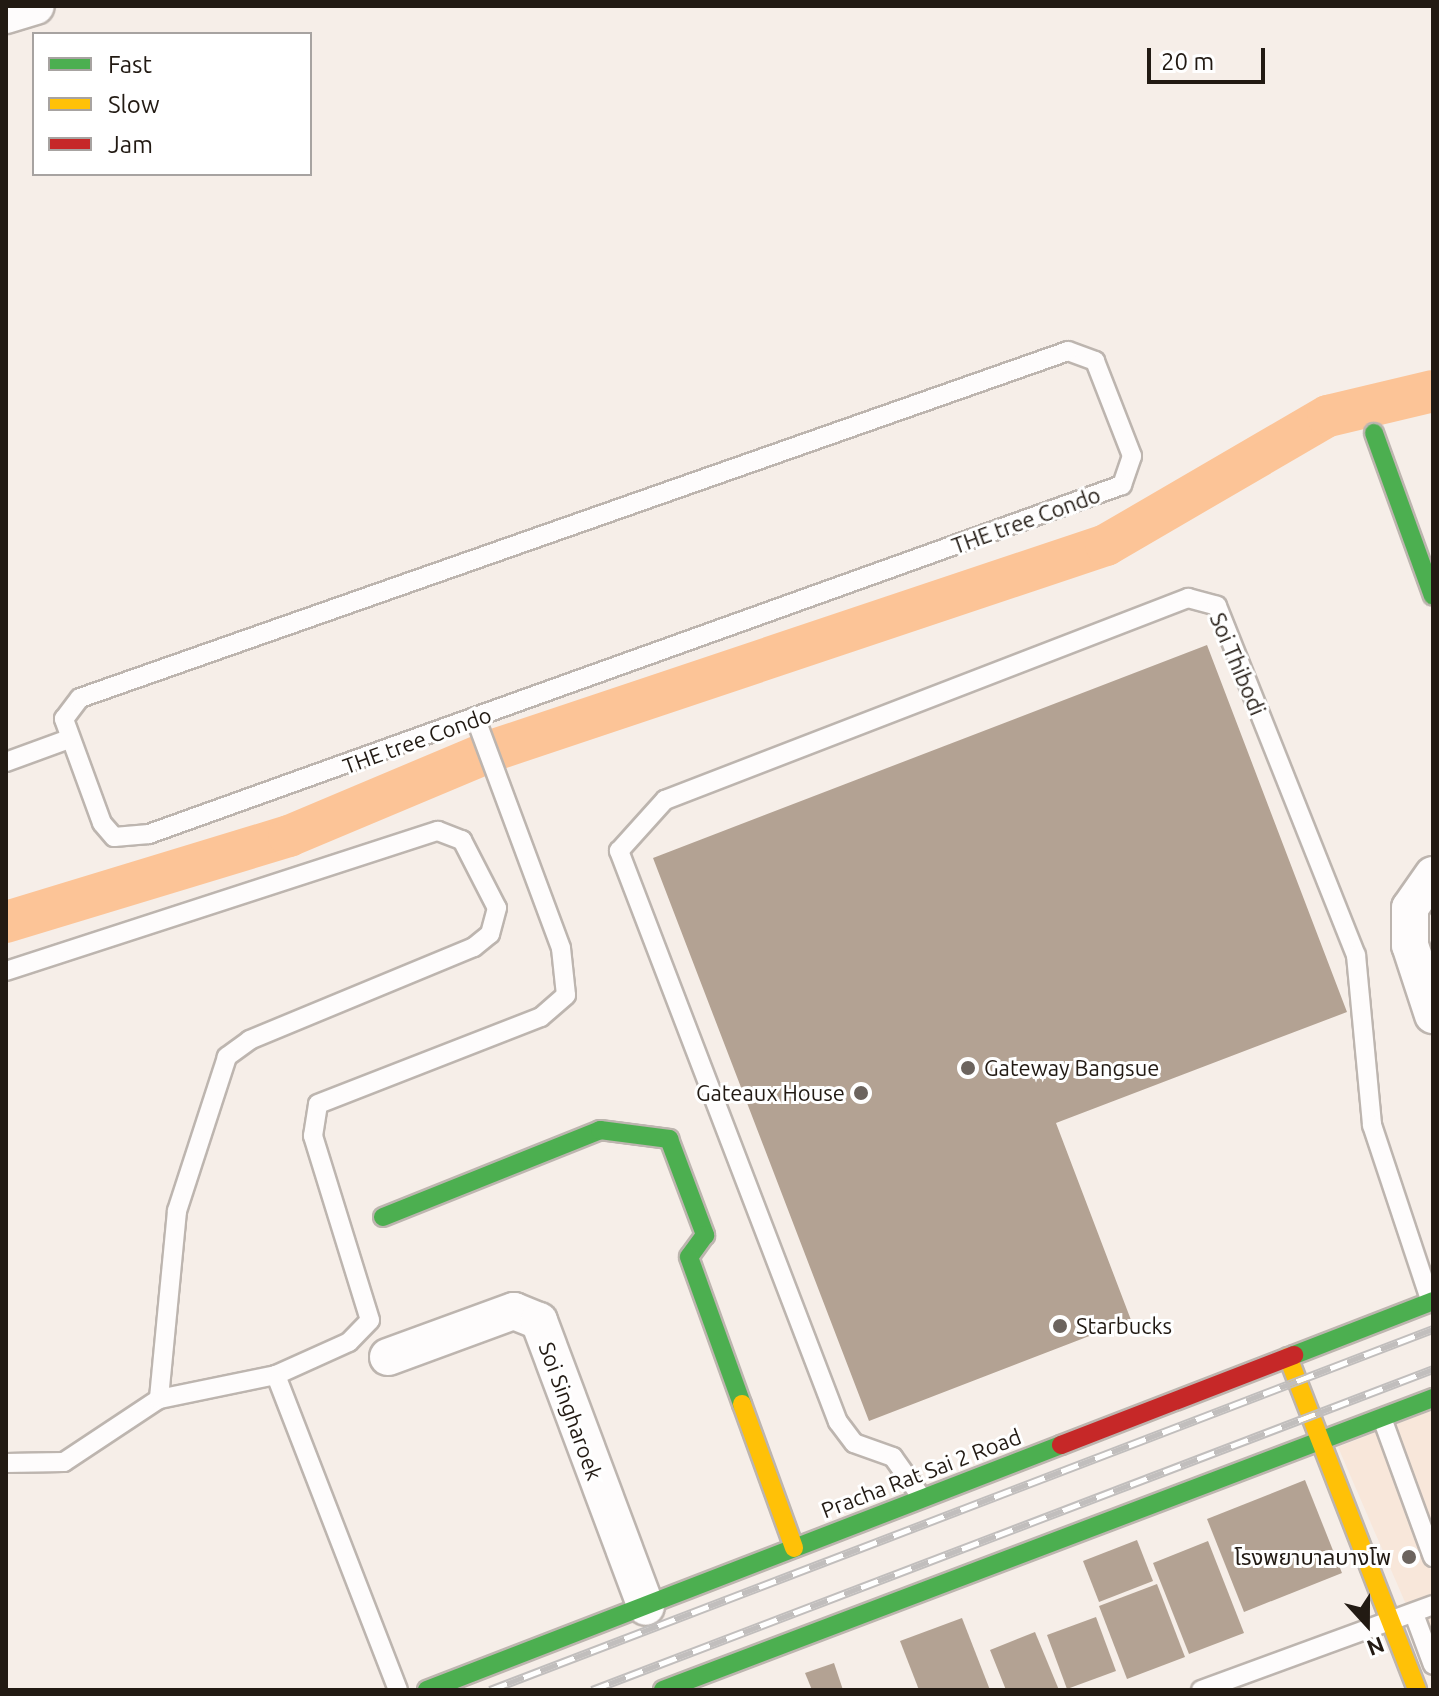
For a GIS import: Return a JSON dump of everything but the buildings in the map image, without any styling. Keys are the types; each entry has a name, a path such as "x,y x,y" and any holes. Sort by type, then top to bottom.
{"main road":[{"path":"1374,433 1433,596"},
{"path":"383,1217 600,1130 669,1139 705,1235 689,1257 794,1548"},
{"name":"Pracha Rat Sai 2 Road","path":"427,1690 1432,1301"},
{"path":"1288,1357 1387,1623 1417,1690"},
{"path":"663,1690 701,1683 1433,1398"}],"street":[{"path":"6,15 36,6"},
{"path":"1433,875 1410,908 1410,945 1433,1015"},
{"name":"Soi Singharoek","path":"388,1357 514,1311 539,1321 646,1607"}],"lane":[{"name":"THE tree Condo","path":"1068,351 1095,361 1132,456 1122,485 476,719 128,839 102,823 69,739 65,712 80,698 1068,351"},
{"name":"Soi Thibodi","path":"922,1498 893,1457 854,1443 838,1422 619,851 665,800 1188,598 1217,606 1356,955 1372,1125 1432,1301"},
{"path":"6,1463 64,1462 159,1399 276,1375 349,1342 370,1320 313,1136 318,1104 541,1017 566,995 561,948 476,719"},
{"path":"6,762 69,739"},
{"path":"6,971 438,831 462,840 497,908 490,934 474,947 250,1040 227,1057 177,1211 159,1399"},
{"path":"276,1375 398,1690"},
{"path":"1382,1418 1433,1557"},
{"path":"1208,1689 1433,1605"},
{"path":"1414,1614 1428,1640 1433,1665"}],"shaded area":[{"name":"โรงพยาบาลบางโพ","path":"1433,1410 1433,1667 1338,1447"}],"waterway":[{"path":"6,922 289,836 491,751 1106,545 1328,416 1433,391"}],"railway":[{"path":"490,1690 1433,1329"},
{"path":"592,1690 1433,1369"}],"traffic: fast":[{"path":"1374,433 1433,596"},
{"path":"383,1217 600,1130 669,1139 705,1235 689,1257 742,1404"},
{"path":"1294,1355 1433,1301"},
{"path":"663,1690 1433,1398"},
{"path":"427,1690 1061,1445"}],"traffic: slow":[{"path":"1288,1357 1417,1690"},
{"path":"742,1404 794,1548"}],"traffic: jam":[{"path":"1061,1445 1294,1355"}],"place":[{"name":"Gateway Bangsue","path":"968,1068"},
{"name":"Gateaux House","path":"861,1093"},
{"name":"Starbucks","path":"1060,1326"},
{"name":"โรงพยาบาลบางโพ","path":"1409,1557"}]}
